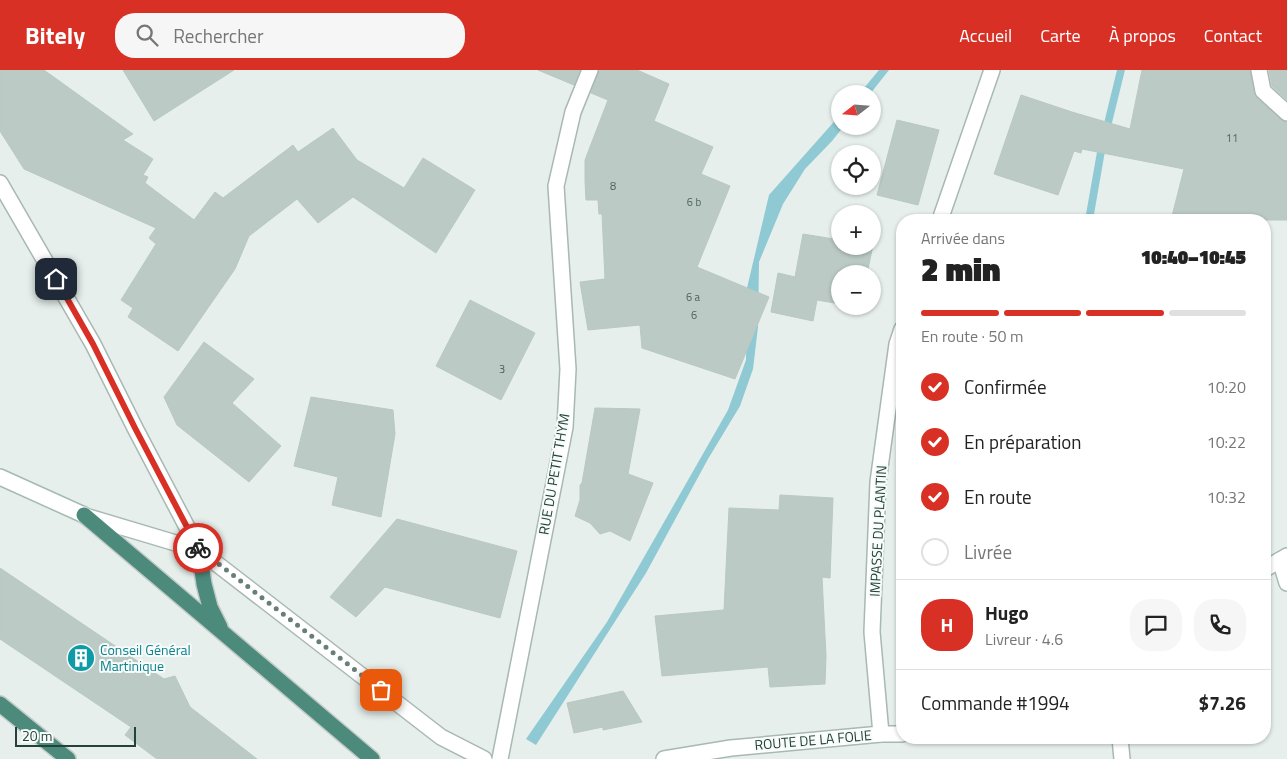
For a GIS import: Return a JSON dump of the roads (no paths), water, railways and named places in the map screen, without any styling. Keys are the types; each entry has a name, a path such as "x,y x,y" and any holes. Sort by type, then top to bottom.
{"highway":[{"path":"84,516 372,759"},
{"path":"199,550 204,584 210,607 223,633"},
{"path":"0,704 68,759"}],"street":[{"name":"RUE DU PETIT THYM","path":"500,759 565,427 568,369 556,186 572,112 590,70"},
{"path":"942,214 992,70"},
{"path":"1259,70 1263,91 1287,113"},
{"path":"0,183 93,344 199,550"},
{"name":"IMPASSE DU PLANTIN","path":"881,734 872,632 878,482 896,351"},
{"path":"0,477 84,516 199,550 441,737 484,759"},
{"path":"1271,565 1283,558 1287,583"},
{"name":"ROUTE DE LA FOLIE","path":"664,759 731,748 896,734"},
{"path":"1121,744 1122,759"}],"water":[{"path":"879,70 889,70 877,85 866,85"},
{"path":"1117,70 1125,70 1105,151 1094,214 1086,214 1097,152"},
{"path":"831,125 831,135 837,135 805,169 783,204 759,262 758,327 753,369 740,406 708,459 646,573 536,745 526,739 607,622 728,410 746,360 747,288 769,195"}],"place":[{"name":"Conseil Général Martinique","path":"81,658"}]}
